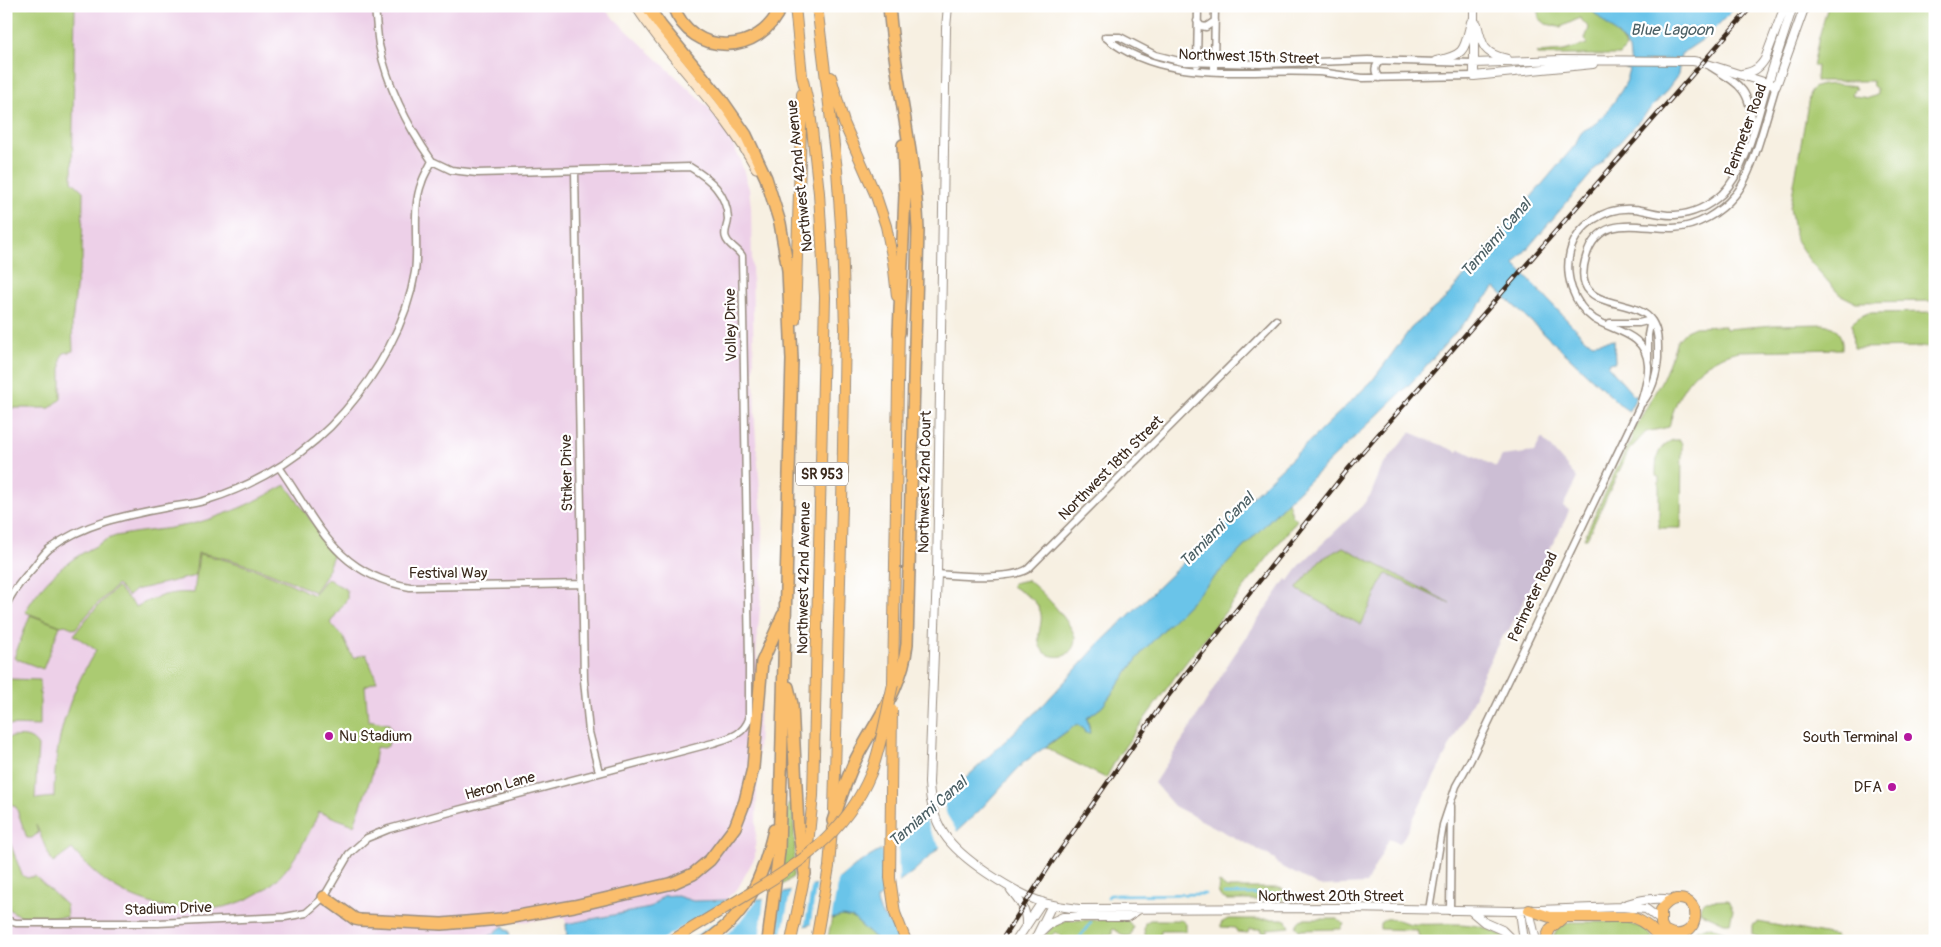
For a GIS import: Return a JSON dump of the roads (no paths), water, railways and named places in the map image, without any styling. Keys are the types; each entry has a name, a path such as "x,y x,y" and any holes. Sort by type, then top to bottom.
{"highway":[{"path":"647,6 660,26 721,99 746,135 766,178 780,223 790,285 792,360 779,851 768,941"},
{"path":"673,6 681,22 695,35 713,43 729,45 750,40 762,33 772,22 781,6"},
{"path":"833,821 856,759 896,688 903,669 907,644 918,229 914,173 902,111 889,6"},
{"path":"900,333 905,194 902,111"},
{"path":"324,897 349,915 360,920 442,924 501,919 574,906 673,883 694,874 710,860 735,826 746,801 753,768 762,662 785,609"},
{"path":"784,668 792,704 798,826 805,874"},
{"path":"707,941 730,922 750,898 766,863 779,809"}],"main road":[{"path":"636,6 662,44 735,133 756,168 780,223"},
{"name":"Northwest 42nd Avenue","path":"792,938 805,874 814,772 825,298 819,193 810,111 802,76 796,6"},
{"name":"SR 953","path":"817,6 823,46 841,224 845,327 833,821 829,867 817,936"},
{"path":"823,46 839,107 880,206 886,226 893,261 900,333 893,619 890,878 895,913 906,941"},
{"path":"792,360 798,265 802,76"},
{"path":"671,941 794,866 821,845 840,825 861,794 876,760 892,684"},
{"path":"1525,910 1550,917 1632,917 1648,925 1666,938 1681,935 1691,936 1696,918 1694,909 1684,900 1671,900 1661,910 1660,919 1666,938"},
{"path":"1545,941 1550,929 1565,917"}],"street":[{"path":"6,606 27,574 48,550 82,529 116,518 209,500 266,475 297,457 343,412 373,374 396,333 410,294 415,271 417,208 421,182 432,161 416,138 395,94 379,45 375,6"},
{"name":"Northwest 42nd Court","path":"948,6 937,574 929,783 932,805 941,828 949,841 966,857 1009,886 1042,902"},
{"path":"1197,71 1198,6"},
{"path":"1214,71 1215,6"},
{"path":"1742,74 1751,72 1761,66 1766,59 1780,14 1785,6"},
{"name":"Perimeter Road","path":"1640,406 1648,376 1648,364 1642,348 1630,335 1593,318 1579,303 1568,272 1570,251 1580,231 1594,219 1610,211 1634,208 1674,215 1695,211 1722,193 1734,178 1743,162 1794,6"},
{"name":"Perimeter Road","path":"1429,910 1450,800 1640,406 1651,389 1658,363 1657,333 1651,320 1640,310 1603,300 1591,292 1586,285 1584,268 1591,242 1599,234 1617,226 1638,225 1674,228 1701,221 1725,206 1736,194 1745,179 1805,6"},
{"path":"1436,61 1452,58 1462,51 1467,40 1474,8"},
{"path":"1474,8 1482,43 1489,52 1499,57 1519,62"},
{"path":"1474,8 1474,76"},
{"path":"1197,21 1206,27 1215,21"},
{"name":"Northwest 15th Street","path":"1622,60 1474,76 1379,78 1346,77 1319,72 1197,71 1174,68 1149,61 1118,46 1105,37 1120,37 1166,59 1197,63 1282,64 1380,61 1474,63 1622,60 1693,61 1742,74 1776,86"},
{"path":"1379,78 1375,69 1380,61"},
{"path":"1704,63 1736,82 1742,88 1749,100 1753,130"},
{"name":"Volley Drive","path":"432,161 451,170 477,173 690,167 707,177 724,199 728,220 725,233 726,240 742,256 749,720 746,728 737,735 713,743"},
{"name":"Striker Drive","path":"575,171 585,704 589,732 599,772"},
{"name":"Northwest 18th Street","path":"937,574 1006,575 1028,569 1276,320"},
{"path":"1602,323 1630,324 1651,320 1648,335 1648,364"},
{"name":"Festival Way","path":"279,467 334,548 355,566 373,577 392,584 410,587 582,584"},
{"name":"Heron Lane","path":"324,897 349,854 367,838 389,829 713,743"},
{"name":"Perimeter Road","path":"1450,800 1450,911"},
{"path":"1009,886 1023,906 1026,914 1026,926"},
{"name":"Stadium Drive","path":"6,920 16,923 158,923 285,917 306,913 324,897"},
{"name":"Northwest 20th Street","path":"1621,907 1641,899 1671,900"},
{"path":"1016,941 1042,902"},
{"name":"Northwest 20th Street","path":"1042,902 1091,910 1348,908 1471,911 1621,907 1646,909 1660,919"},
{"path":"1040,933 1052,905"},
{"path":"1034,941 1052,922 1063,917 1127,916 1138,910"},
{"path":"1524,941 1525,910"},
{"path":"1525,910 1536,941"},
{"path":"1471,911 1484,922 1502,930 1513,941"}],"water":[{"name":"Blue Lagoon","path":"1587,6 1737,6 1705,38 1681,54 1678,75 1663,95 1604,159 1514,264 1586,340 1593,343 1614,340 1615,362 1610,363 1608,366 1633,395 1637,396 1628,412 1495,288 1410,384 1288,501 1143,651 1102,707 1087,718 1090,733 1085,733 1083,728 1077,724 1023,763 980,810 914,871 877,899 880,911 884,917 909,941 878,941 853,918 842,916 778,933 736,941 541,941 567,937 566,924 650,908 663,896 674,895 693,901 761,899 841,878 859,863 905,836 1045,703 1098,645 1372,381 1411,328 1445,299 1576,144 1582,132 1597,122 1605,113 1618,97 1627,80 1629,69 1620,66 1631,66 1629,49 1618,35"},
{"path":"504,926 509,931 510,938 513,941 424,941 433,938 488,937"},
{"path":"405,938 424,941 347,941"}],"waterway":[{"path":"1108,897 1110,895 1205,894"},
{"path":"1224,894 1287,894"},
{"path":"1077,941 1091,922"}],"railway":[{"path":"1001,941 1050,865 1165,700 1349,468 1752,6"}],"place":[{"name":"Nu Stadium","path":"329,736"},
{"name":"South Terminal","path":"1908,737"},
{"name":"DFA","path":"1892,787"}],"water label":[{"name":"Tamiami Canal","path":"1496,238"},
{"name":"Tamiami Canal","path":"1217,530"},
{"name":"Tamiami Canal","path":"928,812"}]}
